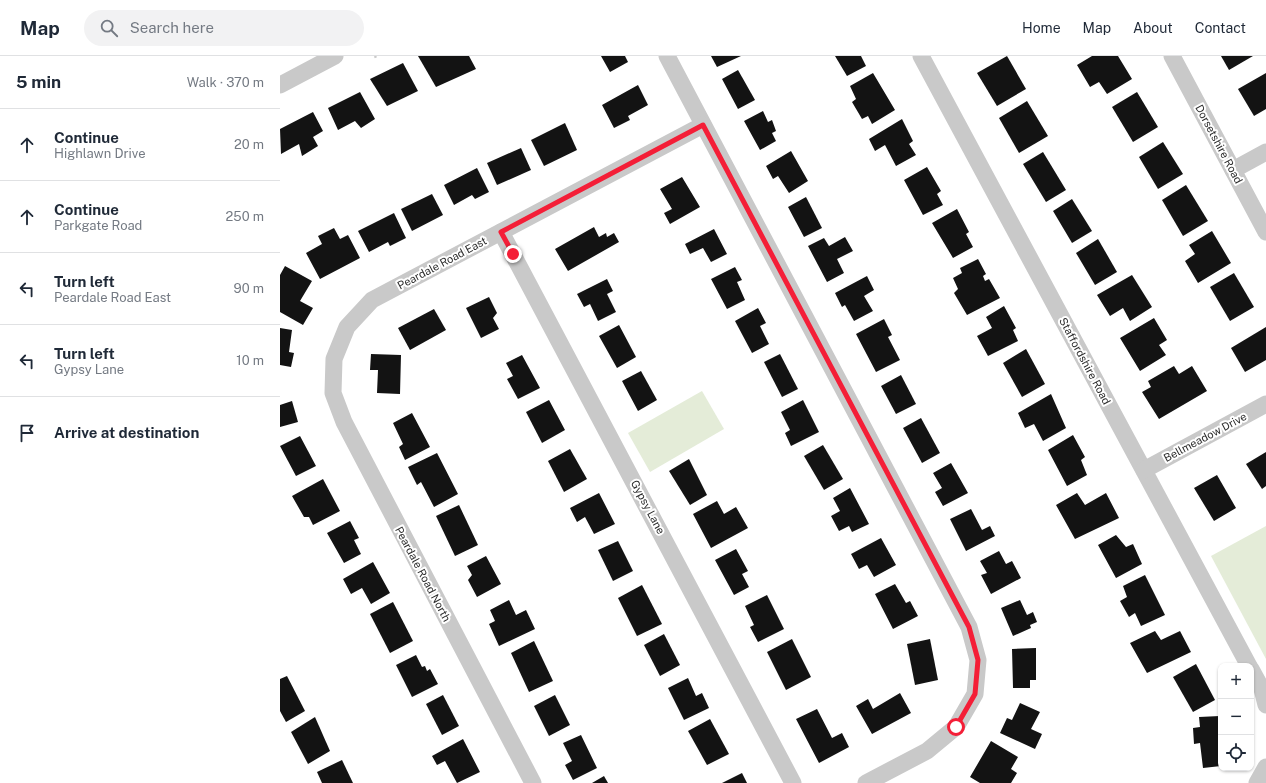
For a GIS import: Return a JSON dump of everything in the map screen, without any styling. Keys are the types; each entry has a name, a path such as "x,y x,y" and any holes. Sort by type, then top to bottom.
{"street":[{"path":"280,85 335,56"},
{"path":"668,56 703,125 969,627 978,660 975,694 956,727 927,751 866,783"},
{"name":"Staffordshire Road","path":"921,56 1247,663"},
{"name":"Dorsetshire Road","path":"1172,56 1266,232"},
{"name":"Peardale Road East","path":"334,359 347,327 372,300 703,125"},
{"path":"1233,170 1266,152"},
{"name":"Gypsy Lane","path":"501,232 793,783"},
{"name":"Peardale Road North","path":"334,359 333,393 344,422 533,783"},
{"name":"Bellmeadow Drive","path":"1144,470 1266,404"},
{"path":"1254,674 1262,689 1266,705"},
{"path":"1257,783 1266,767"}],"green space":[{"path":"702,391 724,429 650,472 628,433"},
{"path":"1266,526 1266,659 1211,556"}],"building":[{"path":"418,56 469,56 476,69 436,87"},
{"path":"601,56 625,56 628,62 610,72"},
{"path":"711,56 741,56 717,67"},
{"path":"835,56 861,56 866,66 847,76"},
{"path":"1007,56 1026,89 997,106 977,73"},
{"path":"1092,56 1118,56 1132,79 1107,94 1099,82 1090,87 1077,65"},
{"path":"1221,56 1253,56 1229,70"},
{"path":"403,63 418,91 387,106 370,79"},
{"path":"738,70 755,100 738,109 722,79"},
{"path":"873,73 895,110 872,124 868,116 862,119 852,102 856,99 850,86"},
{"path":"1266,73 1266,109 1254,116 1238,89"},
{"path":"638,85 648,105 628,116 630,120 614,128 602,105"},
{"path":"360,92 375,119 361,128 355,121 338,130 328,108"},
{"path":"1137,92 1158,127 1133,142 1112,107"},
{"path":"1027,101 1048,136 1019,153 999,118"},
{"path":"763,111 768,122 772,120 776,131 772,133 776,141 760,150 744,121"},
{"path":"313,112 323,131 313,137 318,146 302,156 299,144 281,154 280,129"},
{"path":"902,119 913,141 909,144 916,155 896,166 885,145 875,151 869,139"},
{"path":"565,123 577,150 544,166 531,140"},
{"path":"1163,142 1183,174 1158,189 1139,157"},
{"path":"521,148 531,170 497,185 487,163"},
{"path":"791,151 808,181 789,193 778,176 773,179 766,166"},
{"path":"1043,152 1066,190 1046,202 1023,164"},
{"path":"927,167 941,191 937,194 943,205 923,215 904,180"},
{"path":"477,168 489,192 475,199 472,195 454,205 444,185"},
{"path":"682,177 700,207 670,224 664,213 672,209 660,189"},
{"path":"1186,185 1208,221 1183,236 1162,200"},
{"path":"432,194 443,215 412,231 401,209"},
{"path":"806,197 822,228 804,237 788,207"},
{"path":"1072,199 1092,231 1072,243 1053,211"},
{"path":"957,209 969,232 966,234 973,247 953,258 932,223"},
{"path":"394,213 406,238 390,246 388,242 369,252 358,231"},
{"path":"594,227 599,237 606,233 607,237 614,233 619,242 568,271 555,249"},
{"path":"334,228 340,239 348,235 360,258 320,279 306,253 322,244 318,236"},
{"path":"714,229 727,254 711,262 703,248 690,254 685,244"},
{"path":"1212,231 1231,263 1198,283 1185,261 1195,254 1189,245"},
{"path":"845,237 853,251 837,259 844,273 827,282 808,246 824,238 829,246"},
{"path":"1098,239 1117,272 1095,285 1076,253"},
{"path":"978,259 986,274 983,276 985,281 989,279 1000,298 967,315 954,293 958,289 953,278 962,273 960,268"},
{"path":"285,266 312,281 300,301 313,308 303,325 280,312 280,275"},
{"path":"735,267 742,280 737,282 745,300 727,309 711,279"},
{"path":"1234,273 1254,307 1230,321 1210,287"},
{"path":"1132,275 1152,307 1130,321 1123,308 1110,316 1097,295"},
{"path":"867,276 874,290 864,296 873,311 854,321 845,305 842,307 835,293"},
{"path":"607,279 613,291 607,294 616,312 598,321 590,304 584,307 577,294"},
{"path":"489,297 497,313 493,318 499,329 481,338 466,308"},
{"path":"1004,306 1016,328 1013,330 1018,341 988,356 977,336 992,328 986,317"},
{"path":"758,308 766,323 760,326 769,344 752,353 735,321"},
{"path":"434,309 446,330 410,350 398,328"},
{"path":"1154,318 1167,340 1159,345 1166,355 1140,371 1120,338"},
{"path":"884,319 892,335 888,337 900,360 876,372 856,334"},
{"path":"619,325 636,357 617,368 599,336"},
{"path":"1266,327 1266,360 1245,372 1231,348"},
{"path":"280,328 292,330 289,352 294,353 291,367 280,365"},
{"path":"1026,349 1045,384 1022,397 1003,363"},
{"path":"371,354 401,355 400,394 377,393 378,370 370,370"},
{"path":"780,354 798,389 782,397 764,362"},
{"path":"522,355 540,388 518,399 507,379 513,376 506,363"},
{"path":"1174,366 1179,374 1192,366 1207,391 1159,419 1142,392 1151,387 1148,381"},
{"path":"641,371 657,400 638,411 622,381"},
{"path":"901,375 916,404 896,414 881,386"},
{"path":"1051,394 1066,428 1043,441 1034,424 1025,428 1018,413"},
{"path":"549,400 565,430 542,443 526,412"},
{"path":"803,400 819,432 791,446 785,433 790,430 781,412"},
{"path":"292,401 298,422 280,427 280,405"},
{"path":"412,413 430,447 405,460 399,447 403,444 393,423"},
{"path":"921,418 940,453 922,463 903,428"},
{"path":"1073,435 1085,457 1081,460 1087,475 1067,486 1048,450"},
{"path":"300,436 316,466 296,476 280,446"},
{"path":"823,445 843,479 824,490 804,456"},
{"path":"570,449 587,479 564,492 548,461"},
{"path":"1266,452 1266,486 1262,489 1246,464"},
{"path":"437,453 458,494 434,507 421,482 417,485 408,467"},
{"path":"689,459 707,495 690,505 669,471"},
{"path":"951,463 968,493 943,506 935,492 942,488 933,473"},
{"path":"1217,475 1236,508 1214,521 1194,488"},
{"path":"323,479 340,511 313,525 309,517 304,517 292,496"},
{"path":"850,488 869,524 852,532 849,526 839,531 831,516 840,511 833,498"},
{"path":"599,493 615,524 594,534 585,517 577,522 570,508"},
{"path":"1077,493 1085,505 1106,493 1119,518 1075,539 1056,505"},
{"path":"717,501 724,514 736,507 748,528 711,548 693,514"},
{"path":"459,505 478,545 455,556 436,516"},
{"path":"971,509 982,530 990,526 995,536 966,551 950,519"},
{"path":"350,521 359,538 354,540 361,554 344,563 327,533"},
{"path":"1116,535 1126,547 1133,544 1142,564 1116,578 1098,545"},
{"path":"881,538 896,565 874,577 867,565 859,569 851,554"},
{"path":"618,541 633,571 613,581 598,550"},
{"path":"736,549 748,571 742,574 749,587 734,595 715,560"},
{"path":"999,551 1006,564 1012,561 1021,578 991,594 981,575 987,573 980,561"},
{"path":"486,556 501,584 477,597 468,580 472,575 467,566"},
{"path":"373,562 390,593 371,604 362,588 351,594 343,579"},
{"path":"1145,575 1165,615 1141,626 1135,613 1129,617 1120,601 1127,597 1123,586"},
{"path":"895,584 906,603 910,601 918,616 893,629 875,594"},
{"path":"642,585 662,624 637,636 618,598"},
{"path":"767,595 784,629 758,642 750,627 754,625 745,606"},
{"path":"509,600 516,615 526,610 535,629 499,646 489,624 495,621 490,610"},
{"path":"1020,600 1027,615 1033,612 1037,622 1030,625 1031,628 1013,636 1001,608"},
{"path":"393,602 413,641 390,653 370,614"},
{"path":"1155,631 1161,640 1180,631 1191,652 1147,673 1130,643"},
{"path":"664,634 680,665 660,676 644,645"},
{"path":"792,639 811,677 786,690 767,652"},
{"path":"930,639 938,680 915,685 907,644"},
{"path":"534,641 553,681 529,692 511,653"},
{"path":"1036,648 1036,680 1030,680 1030,688 1013,688 1012,649"},
{"path":"416,655 422,667 425,666 427,671 430,669 438,684 412,697 396,665"},
{"path":"1196,664 1215,700 1193,712 1173,677"},
{"path":"287,676 305,711 286,722 280,711 280,679"},
{"path":"688,678 696,696 702,693 709,708 684,720 668,688"},
{"path":"900,693 911,713 872,734 856,706 868,699 873,709"},
{"path":"443,695 459,726 442,735 426,704"},
{"path":"555,695 570,725 549,736 534,706"},
{"path":"1020,703 1040,712 1031,729 1042,734 1035,749 1000,733 1007,718 1012,720"},
{"path":"817,709 832,738 842,733 849,747 819,763 796,719"},
{"path":"1218,716 1218,766 1203,768 1200,743 1194,744 1193,728 1200,727 1199,717"},
{"path":"315,717 330,751 308,764 291,732"},
{"path":"710,719 729,754 707,765 688,731"},
{"path":"581,735 597,768 573,780 565,765 572,761 563,743"},
{"path":"463,739 480,772 457,783 445,761 437,765 432,756"},
{"path":"991,741 1018,757 1011,769 1017,773 1011,783 980,783 970,777"},
{"path":"342,760 353,783 322,783 317,772"},
{"path":"742,773 747,783 722,783"},
{"path":"604,776 608,783 592,783"}],"route":[{"path":"513,254 501,232 703,125 969,627 978,660 975,694 956,727"}]}
